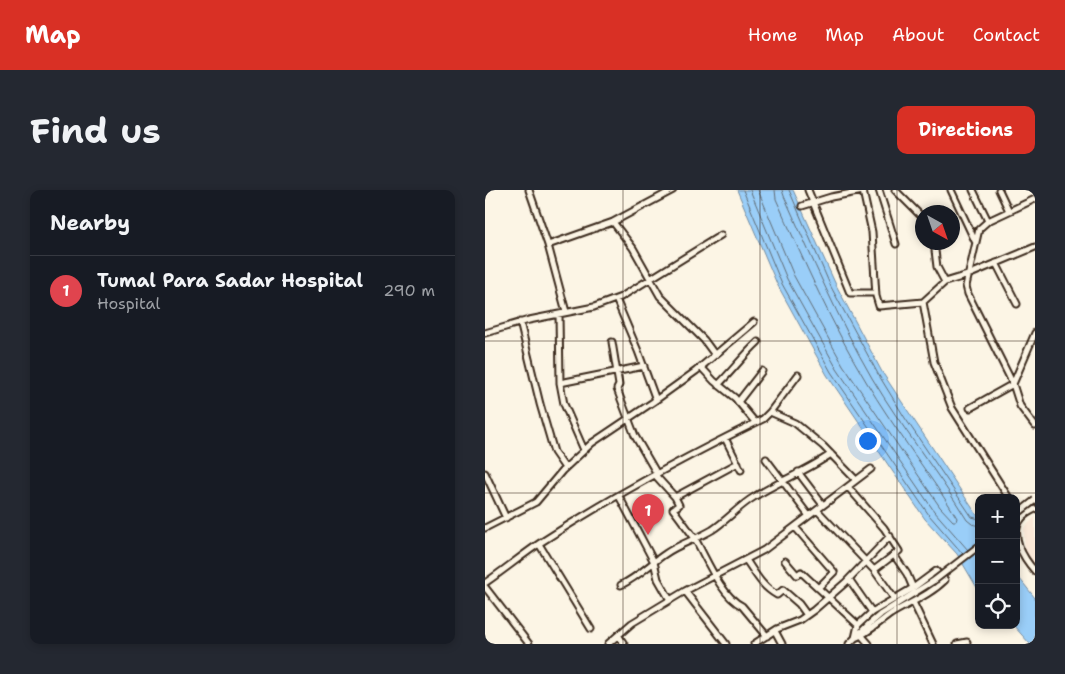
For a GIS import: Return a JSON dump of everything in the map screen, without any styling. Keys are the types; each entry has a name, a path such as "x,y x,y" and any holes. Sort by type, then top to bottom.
{"street":[{"path":"529,190 548,245 567,312"},
{"path":"548,245 613,222 673,190"},
{"path":"808,190 850,293 875,293"},
{"path":"831,190 831,197"},
{"path":"879,190 896,244"},
{"path":"895,190 915,210"},
{"path":"951,190 975,241"},
{"path":"973,190 988,221"},
{"path":"999,190 1009,211"},
{"path":"802,206 831,197 863,191 872,232 875,293 879,306 923,302 945,282 1034,249"},
{"path":"1035,198 988,221 979,229 966,286 968,294 1013,384 1020,406 1035,426"},
{"path":"613,222 633,248 661,296 704,340 715,355"},
{"path":"485,333 520,322 594,307 615,299 721,235"},
{"path":"935,250 937,267 945,282"},
{"path":"996,263 1017,304"},
{"path":"615,299 644,366 656,400"},
{"path":"923,302 934,362 952,408 1006,494"},
{"path":"559,314 560,382 564,404 584,450"},
{"path":"520,322 554,452 565,468"},
{"path":"485,528 537,502 548,486 592,443 701,367 754,322"},
{"path":"971,408 1013,384 1035,333"},
{"path":"611,342 619,385 617,389 628,419 656,475 675,497 679,505 673,509 694,538 714,576 767,636"},
{"path":"719,385 758,342"},
{"path":"560,382 644,366"},
{"path":"701,367 738,402 755,422"},
{"path":"738,402 762,371"},
{"path":"485,583 539,544 619,496 755,422 770,412 798,375"},
{"path":"770,412 795,424 823,446 856,480"},
{"path":"725,438 741,470"},
{"path":"621,585 633,580 665,553 713,530 738,508 756,496 798,472 815,465 831,454"},
{"path":"766,459 809,516"},
{"path":"675,497 738,463"},
{"path":"608,644 631,623 685,591 764,550 871,469"},
{"path":"798,472 823,505"},
{"path":"485,473 506,518"},
{"path":"848,487 890,536 899,551 874,570"},
{"path":"619,496 654,562 658,579 670,600"},
{"path":"1020,512 1035,500"},
{"path":"1035,508 1022,518 1018,525 1019,546 1024,559 1035,571"},
{"path":"817,510 867,561 895,598"},
{"path":"795,527 834,572 818,588"},
{"path":"754,644 807,615 849,579 890,536"},
{"path":"539,544 591,629"},
{"path":"849,644 881,614 935,580 975,549"},
{"path":"894,554 907,574 913,588"},
{"path":"746,560 769,591 777,595 783,590 799,604 807,615"},
{"path":"785,561 797,575 801,572 858,625"},
{"path":"936,571 945,580 938,587 891,614 862,636 855,638 858,625 873,612 913,588 936,571"},
{"path":"849,579 873,612"},
{"path":"485,588 529,644"},
{"path":"685,591 726,644"},
{"path":"913,602 933,644"},
{"path":"775,631 782,644"},
{"path":"618,635 625,644"},
{"path":"862,636 869,644"},
{"path":"957,644 967,642"}],"shaded area":[{"path":"1035,517 1035,565 1025,553 1024,528"}],"water":[{"path":"737,190 793,190 836,285 882,372 975,512 975,584 957,554 925,519 827,375 777,284"},
{"path":"1020,579 1035,598 1035,644 1030,644 1017,629 1020,629"}],"place":[{"name":"Tumal Para Sadar Hospital","path":"648,535"}]}
